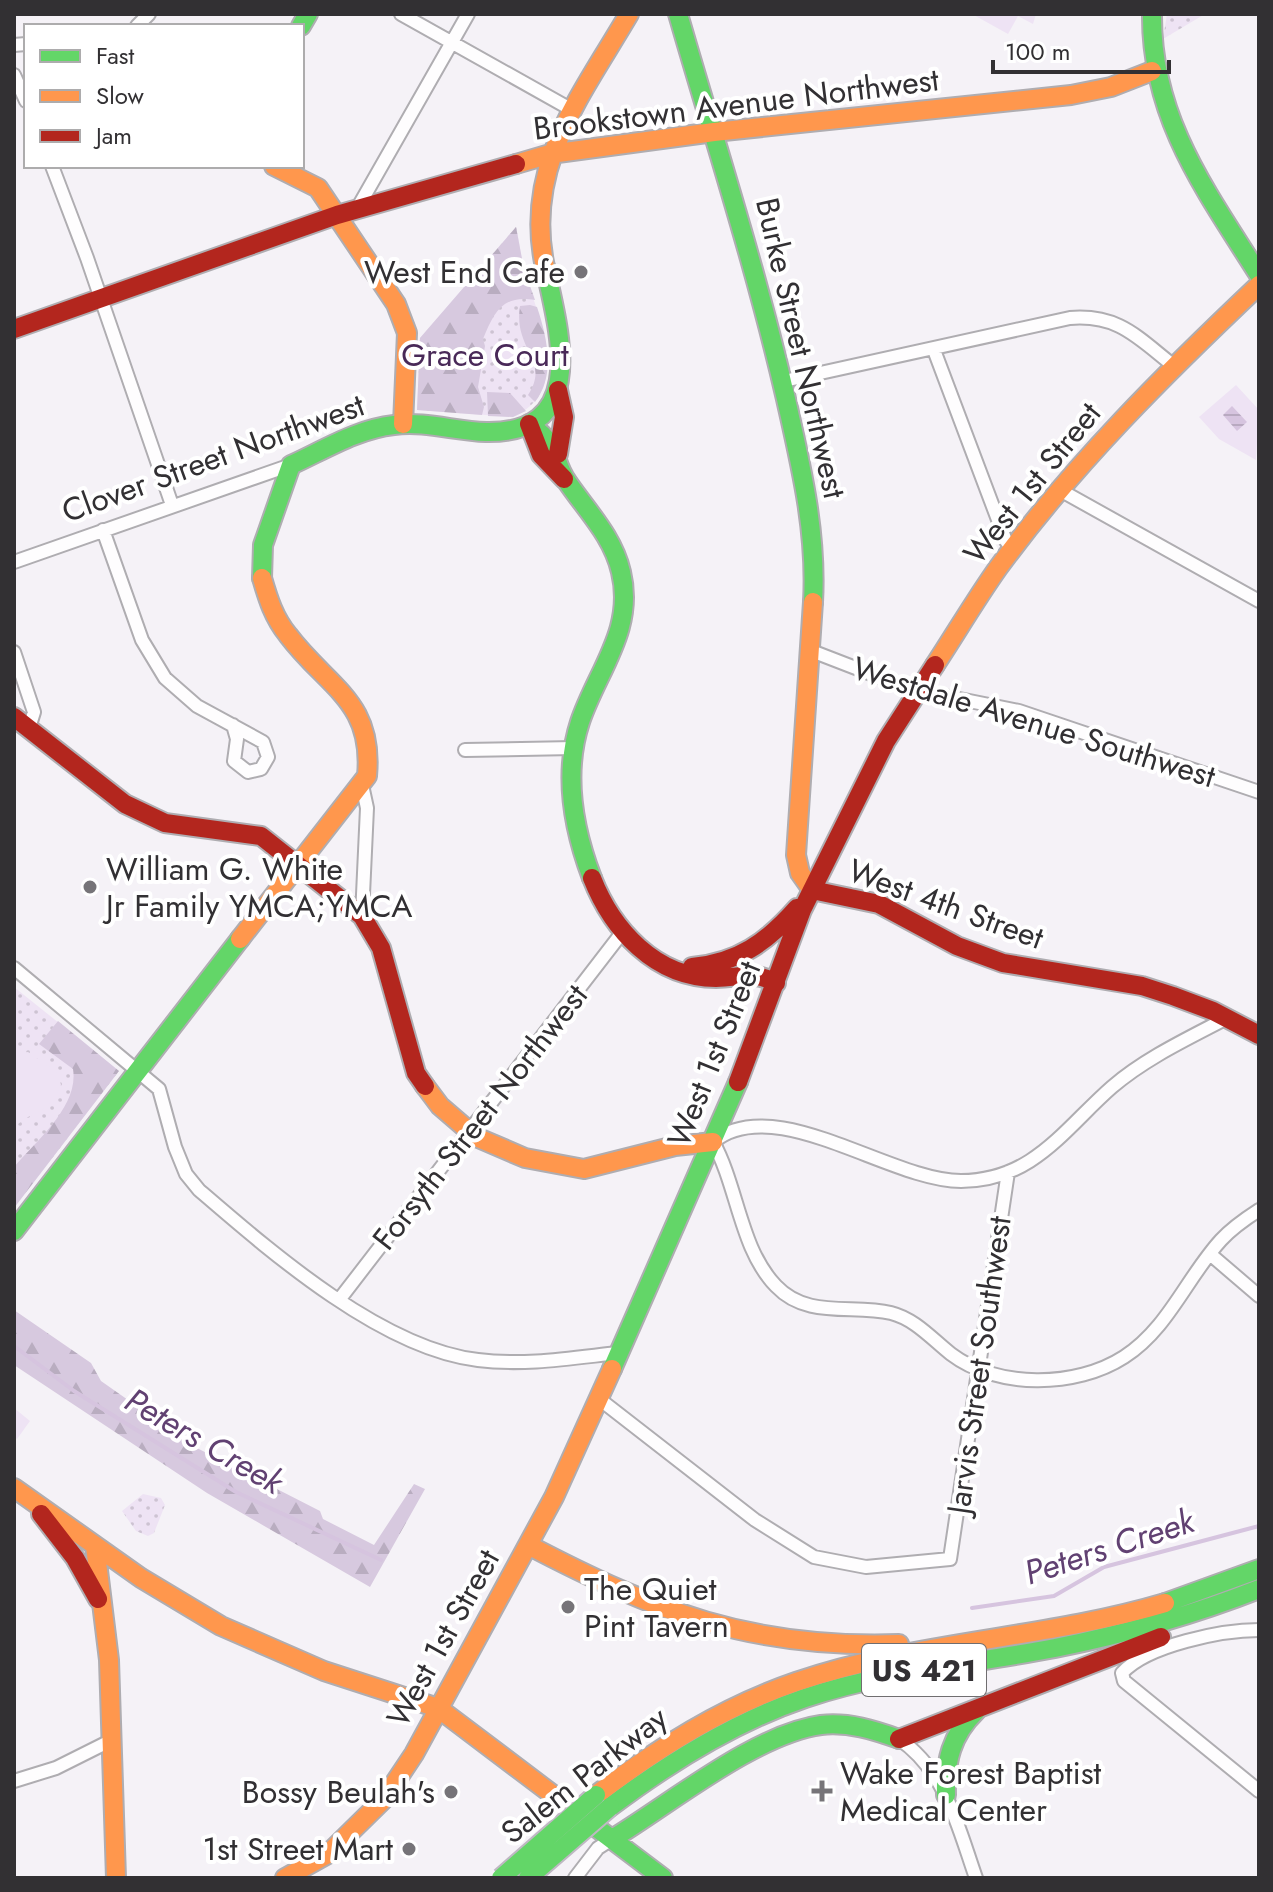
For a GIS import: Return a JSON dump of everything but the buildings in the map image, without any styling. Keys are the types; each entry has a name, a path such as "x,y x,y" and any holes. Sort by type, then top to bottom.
{"main road":[{"path":"529,424 549,409 563,371 563,349 538,226 544,171 550,154 629,14"},
{"name":"Burke Street Northwest","path":"678,14 784,381 811,520 813,595 796,855 800,873 812,890"},
{"path":"1152,14 1152,71 1172,128 1259,275"},
{"name":"Brookstown Avenue Northwest","path":"14,329 337,215 550,154 714,132 1071,95 1111,87 1152,71"},
{"path":"572,114 575,133 591,150"},
{"path":"278,168 318,188 396,304 407,333 403,424"},
{"name":"West 1st Street","path":"288,1878 328,1854 366,1819 400,1775 528,1545 713,1142 812,890 869,772 918,691 1012,549 1060,490 1174,366 1259,285"},
{"path":"494,430 552,459 564,417 558,390"},
{"name":"Clover Street Northwest","path":"291,465 356,435 403,424 494,430 529,424"},
{"name":"West 4th Street","path":"529,424 543,433 552,459 564,479 615,547 621,568 625,611 619,642 587,705 574,748 571,794 579,841 599,895 621,934 656,959 709,978 753,971 776,983"},
{"path":"14,1231 362,785 370,754 356,708 291,644 278,626 265,597 262,544 291,465"},
{"path":"22,723 104,790 148,817 189,828 247,832 261,836 362,916 381,948 416,1073 440,1106 468,1131 495,1148 525,1158 584,1169 675,1146 713,1142"},
{"name":"West 4th Street","path":"680,967 724,964 753,952 778,931 812,890 879,904 957,946 1003,963 1142,986 1227,1018 1259,1035"},
{"path":"22,1494 181,1603 254,1642 324,1671 438,1708 663,1878"},
{"path":"22,1494 75,1558 104,1610"},
{"path":"528,1545 646,1605 733,1632 836,1645 907,1644 975,1634 996,1640"},
{"path":"95,1546 104,1610 116,1878"},
{"name":"Salem Parkway","path":"501,1878 603,1801 678,1736 766,1693 860,1664 1133,1612 1259,1569"},
{"name":"Salem Parkway","path":"528,1878 603,1801 744,1723 801,1700 879,1679 1137,1630 1259,1589"},
{"path":"612,1839 746,1754 794,1731 843,1723 872,1728 899,1739 1259,1599"},
{"path":"946,1795 945,1767 950,1747 965,1721 981,1707"}],"street":[{"path":"401,14 572,114"},
{"path":"357,209 468,14"},
{"path":"14,75 24,97"},
{"path":"53,168 172,505"},
{"path":"784,381 1070,318 1095,316 1129,330 1174,366"},
{"path":"934,350 1006,541 1012,549"},
{"name":"Clover Street Northwest","path":"14,562 291,465"},
{"path":"1060,490 1259,601"},
{"path":"103,530 151,659 179,694 233,725"},
{"name":"Westdale Avenue Southwest","path":"809,650 918,691 1019,711 1259,792"},
{"path":"14,652 34,712 22,723"},
{"path":"465,750 574,748"},
{"path":"362,785 367,808 362,916"},
{"name":"Forsyth Street Northwest","path":"339,1300 621,934"},
{"path":"14,968 141,1070 159,1089 175,1147 186,1174 199,1190 339,1300 368,1319 433,1348 475,1360 507,1363 618,1353"},
{"path":"1227,1018 1139,1067 1112,1088 1057,1143 1008,1172 964,1181 936,1179 906,1172 809,1133 762,1128 735,1128 713,1142 727,1167 759,1265 787,1297 826,1309 894,1313 908,1319 953,1355 979,1370 1022,1379 1057,1379 1105,1368 1127,1355 1153,1331 1210,1254 1235,1227 1259,1210"},
{"name":"Jarvis Street Southwest","path":"598,1398 755,1520 814,1557 866,1567 950,1559 1008,1172"},
{"path":"1210,1254 1259,1296"},
{"path":"1259,1630 1224,1630 1197,1637 1150,1656 1122,1673 1124,1681 1259,1791"},
{"path":"899,1739 922,1757 946,1795 976,1878"},
{"path":"14,1781 56,1768 112,1740"},
{"path":"575,1878 598,1848 612,1839"}],"green space":[{"path":"972,14 1036,14 1033,24 1018,16 1008,34"},
{"path":"1167,14 1205,14 1163,39"},
{"name":"Grace Court","path":"516,227 523,265 547,351 547,371 542,389 532,405 513,417 417,410 420,338"},
{"name":"Grace Court","path":"516,227 524,269 535,300 507,303 487,330 483,339 485,346 478,387 484,407 482,415 417,410 420,338"},
{"path":"520,306 537,307 548,356 546,380 535,402 528,395 534,383 534,363 519,321"},
{"path":"1236,385 1259,410 1256,460 1219,439 1199,417"},
{"path":"487,392 510,393 526,411 513,417 488,416"},
{"path":"14,987 119,1071 14,1208"},
{"path":"58,1021 119,1071 14,1208 14,1167 54,1122 70,1096 73,1069 39,1044"},
{"path":"28,1052 58,1073 61,1085 46,1107 14,1128 14,1054"},
{"path":"14,1310 91,1363 101,1381 195,1447 320,1511 323,1519 374,1545 414,1484 425,1489 370,1587 207,1493 14,1365"},
{"path":"14,1408 30,1421 17,1439 14,1436"},
{"path":"143,1494 161,1498 165,1505 154,1533 148,1536 136,1531 122,1511"}],"shaded area":[{"path":"1232,406 1247,422 1237,431 1223,415"}],"waterway":[{"name":"Peters Creek","path":"14,1346 74,1391 236,1492 381,1560"},
{"name":"Peters Creek","path":"972,1608 1054,1596 1104,1567 1259,1526"}],"traffic: fast":[{"path":"302,24 308,14"},
{"path":"678,14 748,253 786,399 810,525 813,602"},
{"path":"1152,14 1154,52 1171,120 1202,183 1259,275"},
{"path":"262,578 263,545 291,465 341,441 380,427 417,424 486,432 519,428 541,416 554,398 560,374 560,348 545,267"},
{"path":"529,424 552,447 563,474 606,536 617,559 624,593 619,632 580,722 572,761 575,820 592,878"},
{"path":"14,1231 240,939"},
{"path":"612,1369 738,1082"},
{"path":"1165,1603 1259,1569"},
{"path":"610,1807 656,1774 728,1731 805,1698 867,1681 1107,1637 1259,1589"},
{"path":"946,1795 951,1750 967,1720 976,1711"},
{"path":"612,1839 741,1756 795,1731 821,1725 841,1725 899,1739"},
{"path":"501,1878 596,1795"},
{"path":"528,1878 610,1807"},
{"path":"581,1816 663,1878"}],"traffic: slow":[{"path":"545,267 540,231 542,197 549,165 576,104 629,14"},
{"path":"516,164 550,154 714,132 1071,95 1111,87 1152,71"},
{"path":"278,168 318,188 396,304 407,333 403,424"},
{"path":"935,665 998,568 1058,492 1156,386 1259,285"},
{"path":"240,939 367,776 367,751 356,712 283,629 262,578"},
{"path":"812,890 800,873 796,855 813,602"},
{"path":"425,1086 440,1106 476,1137 525,1158 584,1169 675,1146 713,1142"},
{"path":"285,1878 328,1854 384,1799 414,1754 554,1497 612,1369"},
{"path":"14,1488 141,1578 221,1626 324,1671 438,1708 581,1816"},
{"path":"528,1545 619,1589 706,1622 797,1640 899,1644"},
{"path":"95,1546 109,1660 116,1878"},
{"path":"596,1795 692,1730 796,1682 887,1657 1073,1625 1165,1603"}],"traffic: jam":[{"path":"14,329 337,215 516,164"},
{"path":"558,390 564,417 558,454"},
{"path":"529,424 541,455 564,479"},
{"path":"738,1082 802,910 886,741 935,665"},
{"path":"14,717 125,804 165,823 261,836 362,916 381,948 416,1073 425,1086"},
{"path":"592,878 611,915 624,932 655,960 694,976 753,976 776,983"},
{"path":"812,890 879,904 957,946 1003,963 1142,986 1173,996 1213,1011 1259,1035"},
{"path":"692,967 738,956 763,941 797,908"},
{"path":"41,1514 75,1558 98,1599"},
{"path":"899,1739 1161,1637"}],"place":[{"name":"West End Cafe","path":"581,272"},
{"name":"William G. White Jr Family YMCA;YMCA","path":"90,887"},
{"name":"The Quiet Pint Tavern","path":"568,1607"},
{"name":"Wake Forest Baptist Medical Center","path":"822,1791"},
{"name":"Bossy Beulah's","path":"451,1792"},
{"name":"1st Street Mart","path":"409,1849"}]}
